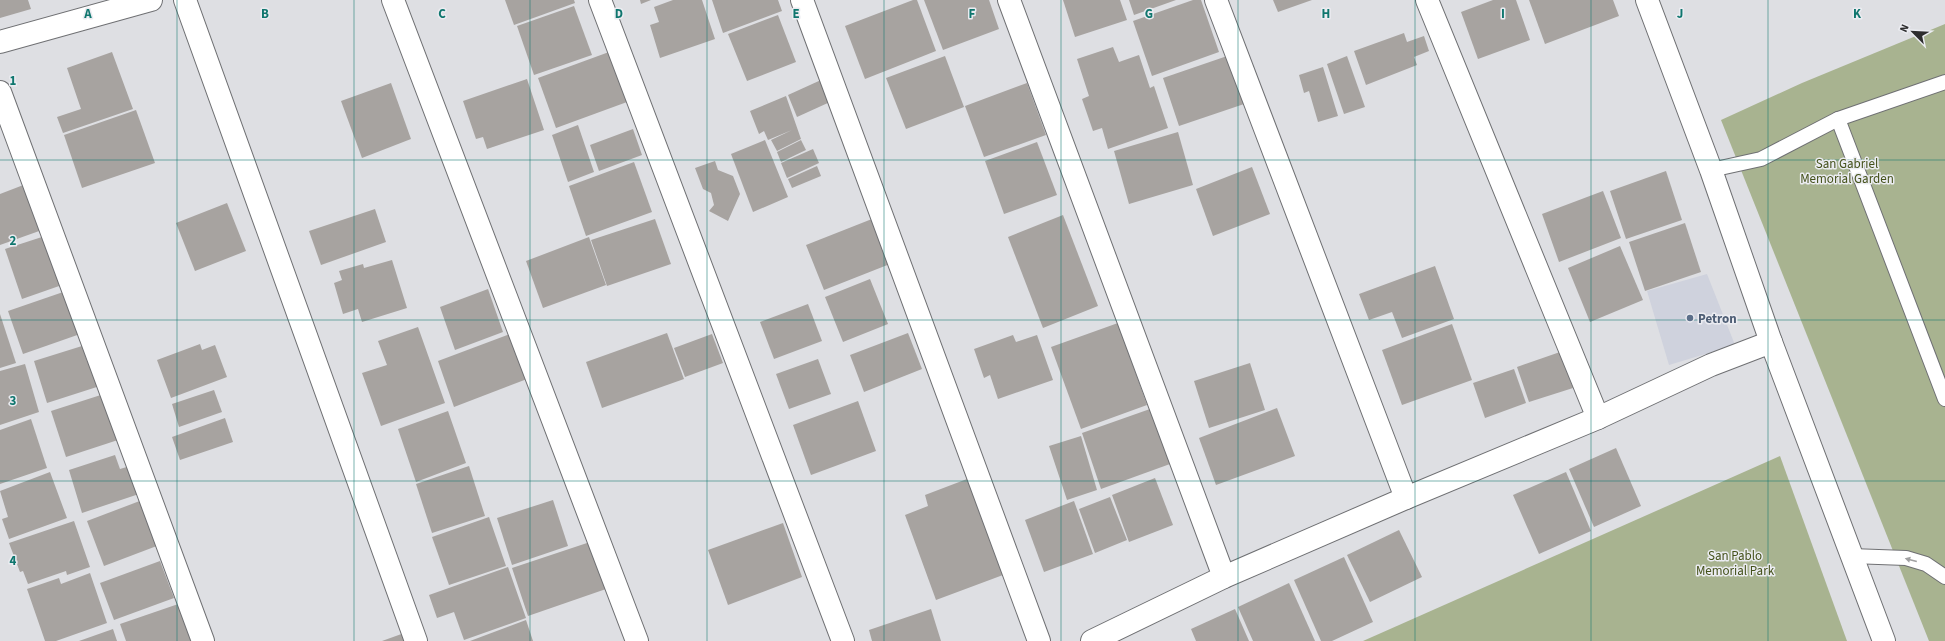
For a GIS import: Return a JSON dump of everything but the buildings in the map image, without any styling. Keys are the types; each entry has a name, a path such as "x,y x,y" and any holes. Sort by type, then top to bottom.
{"street":[{"path":"0,42 151,0"},
{"path":"185,0 416,641"},
{"path":"393,0 637,641"},
{"path":"600,0 843,641"},
{"path":"802,0 1039,641"},
{"path":"1009,0 1224,578"},
{"path":"1216,0 1406,498"},
{"path":"1427,0 1598,418"},
{"path":"1648,0 1711,170 1771,342 1884,641"},
{"path":"0,92 203,641"},
{"path":"1092,641 1224,578 1406,498 1598,418 1711,365 1771,342"}],"lane":[{"path":"1711,170 1761,159 1838,119 1945,82"},
{"path":"1838,119 1945,399"},
{"path":"1852,556 1906,558 1926,564 1945,577"}],"shaded area":[{"name":"Petron","path":"1707,274 1735,345 1669,365 1647,291"}],"green space":[{"name":"San Gabriel Memorial Garden","path":"1945,24 1945,641 1929,641 1721,120 1802,83"},
{"name":"San Pablo Memorial Park","path":"1780,456 1847,641 1363,641"}],"place":[{"name":"Petron","path":"1690,318"}]}
